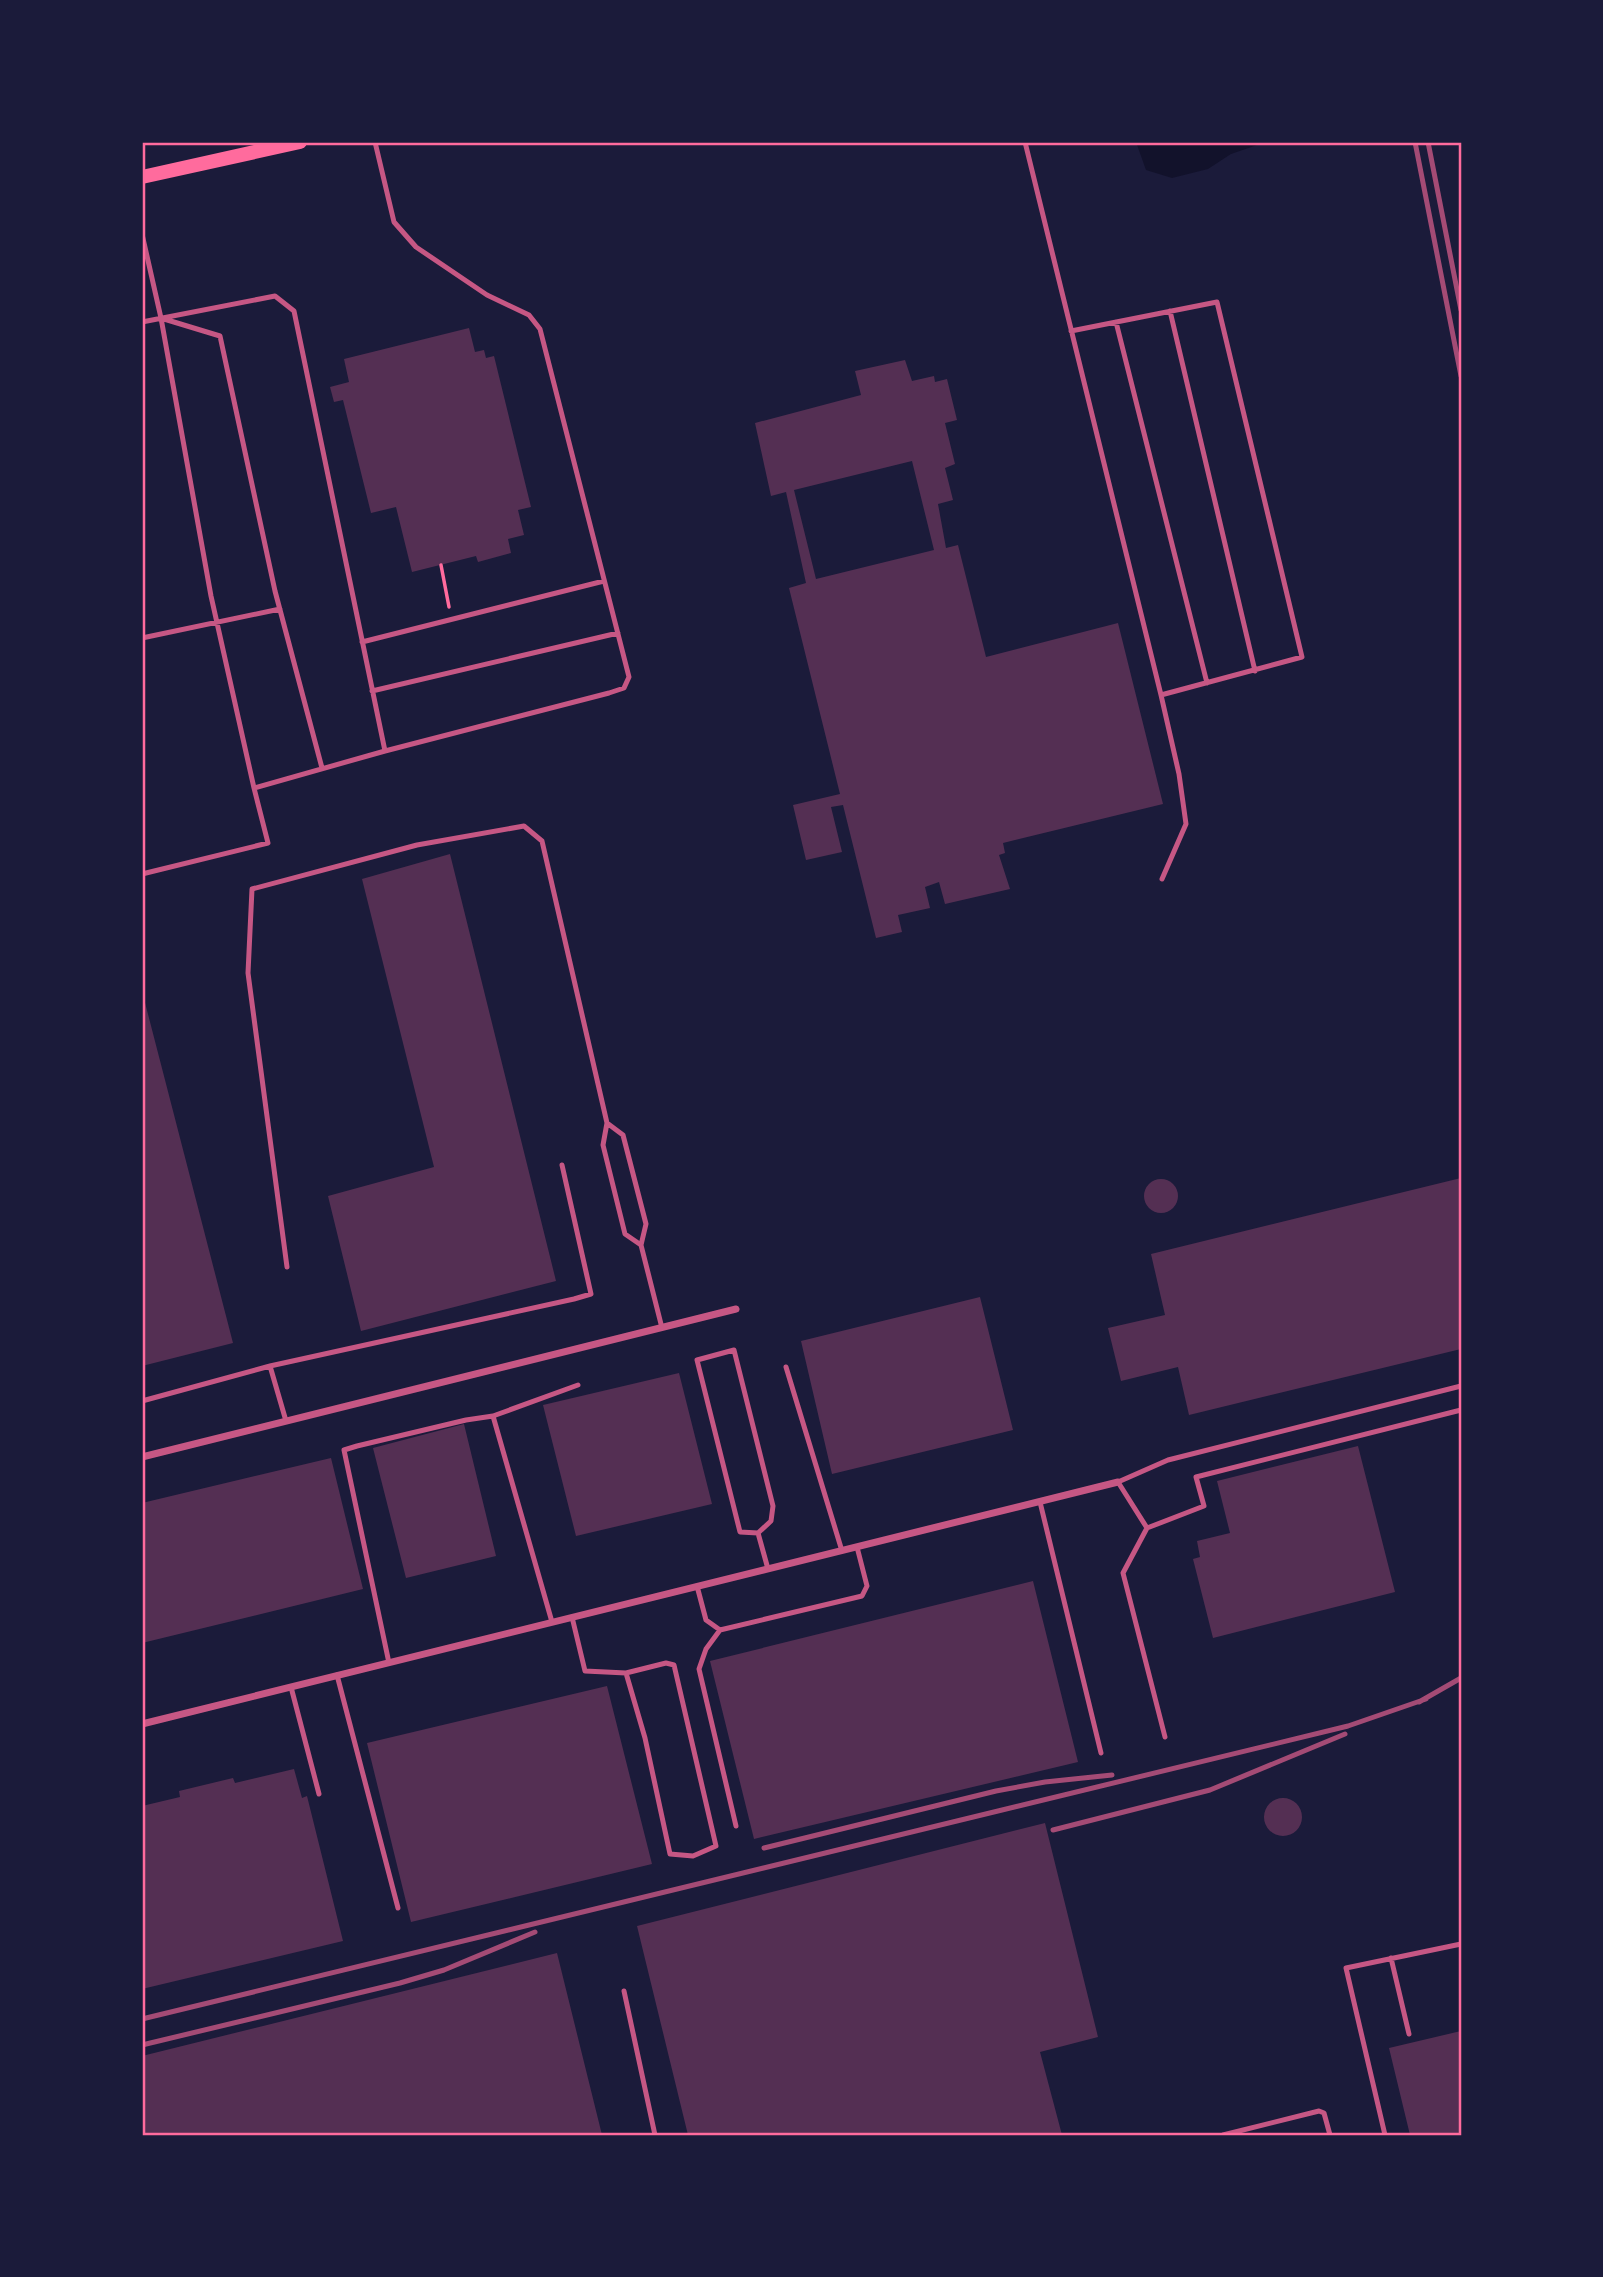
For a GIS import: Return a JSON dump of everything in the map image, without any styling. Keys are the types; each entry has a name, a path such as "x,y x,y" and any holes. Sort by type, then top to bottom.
{"main road":[{"path":"142,177 300,142"}],"street":[{"path":"142,1457 736,1309"},
{"path":"142,1724 1118,1482"}],"lane":[{"path":"254,788 624,688 629,677 540,329 529,315 486,295 416,247 394,222 375,142"},
{"path":"1025,142 1179,774 1186,824 1162,879"},
{"path":"142,234 162,318 217,623 268,843 142,874"},
{"path":"142,322 275,296 294,311 384,751"},
{"path":"1071,331 1217,302 1302,657 1161,695"},
{"path":"1170,311 1255,671"},
{"path":"162,318 220,335 280,609 322,768"},
{"path":"1116,322 1207,683"},
{"path":"362,642 604,581"},
{"path":"142,638 280,609"},
{"path":"372,691 618,634"},
{"path":"287,1267 248,973 252,889 417,845 524,826 542,841 607,1123 603,1145 625,1234 641,1245"},
{"path":"607,1123 623,1135 646,1224 641,1245 662,1328"},
{"path":"142,1401 270,1366 591,1294 562,1165"},
{"path":"734,1350 773,1506 771,1521 758,1533 740,1532 697,1360 734,1350"},
{"path":"270,1366 286,1421"},
{"path":"786,1367 842,1551"},
{"path":"389,1663 344,1450 466,1420 493,1416 578,1385"},
{"path":"1147,1528 1118,1482 1168,1460 1461,1386"},
{"path":"1165,1737 1123,1573 1147,1528 1204,1506 1196,1477 1461,1410"},
{"path":"493,1416 552,1622"},
{"path":"1040,1502 1101,1753"},
{"path":"758,1533 768,1569"},
{"path":"736,1826 699,1669 706,1649 720,1630 862,1596 867,1586 857,1547"},
{"path":"697,1587 706,1620 720,1630"},
{"path":"572,1617 584,1671 626,1673 666,1663 674,1665 716,1846 693,1856 670,1854 645,1738 626,1673"},
{"path":"337,1675 398,1908"},
{"path":"290,1687 319,1794"},
{"path":"1385,2135 1346,1968 1461,1944"},
{"path":"1391,1958 1409,2034"},
{"path":"624,1991 655,2135"},
{"path":"1223,2135 1319,2111 1327,2118 1330,2135"}],"path":[{"path":"441,565 449,611"}],"shaded area":[{"path":"1136,142 1266,142 1231,154 1208,169 1172,178 1146,170"}],"building":[{"path":"469,328 475,352 484,350 486,358 494,356 531,507 518,510 524,535 508,539 511,553 478,562 476,556 412,572 396,507 371,513 343,400 334,402 330,387 349,382 344,359"},
{"path":"905,360 912,381 934,376 935,382 947,379 957,420 945,423 955,464 945,468 953,500 938,504 946,548 958,545 986,657 1118,623 1163,804 1003,843 1005,853 999,855 1010,889 945,904 939,882 925,887 930,908 898,915 902,932 876,938 843,805 831,807 842,852 806,860 793,805 840,794 789,588 806,583 786,492 771,496 755,423 861,395 855,371","holes":["912,461 934,550 816,579 794,490"]},
{"path":"450,854 556,1281 361,1331 328,1196 434,1167 362,879"},
{"path":"142,991 233,1343 142,1366"},
{"path":"1461,1178 1461,1349 1189,1415 1178,1367 1121,1381 1108,1328 1165,1315 1151,1254"},
{"path":"1161,1179 1173,1184 1178,1196 1173,1208 1161,1213 1149,1208 1144,1196 1149,1184"},
{"path":"980,1297 1013,1430 832,1474 801,1341"},
{"path":"679,1373 712,1504 576,1536 543,1405"},
{"path":"464,1424 496,1556 406,1578 373,1448"},
{"path":"1358,1446 1395,1592 1213,1638 1193,1559 1200,1557 1197,1541 1230,1533 1217,1481"},
{"path":"331,1458 363,1589 142,1643 142,1503"},
{"path":"1033,1581 1078,1762 754,1839 710,1661"},
{"path":"607,1686 652,1864 411,1922 367,1743"},
{"path":"294,1769 302,1798 307,1796 343,1941 142,1989 142,1806 180,1797 179,1791 233,1778 235,1783"},
{"path":"1283,1798 1296,1804 1302,1817 1296,1830 1283,1836 1270,1830 1264,1817 1270,1804"},
{"path":"1045,1823 1098,2037 1040,2052 1062,2135 688,2135 637,1926"},
{"path":"557,1953 602,2135 142,2135 142,2056"},
{"path":"1461,2031 1461,2135 1410,2135 1389,2048"}],"railway":[{"path":"1415,142 1461,376"},
{"path":"1428,142 1461,310"},
{"path":"1419,1702 1461,1678"},
{"path":"142,2019 1348,1726 1426,1699"},
{"path":"1053,1830 1210,1790 1345,1734"},
{"path":"764,1848 996,1791 1045,1782 1112,1775"},
{"path":"142,2045 400,1983 444,1970 535,1932"}]}
